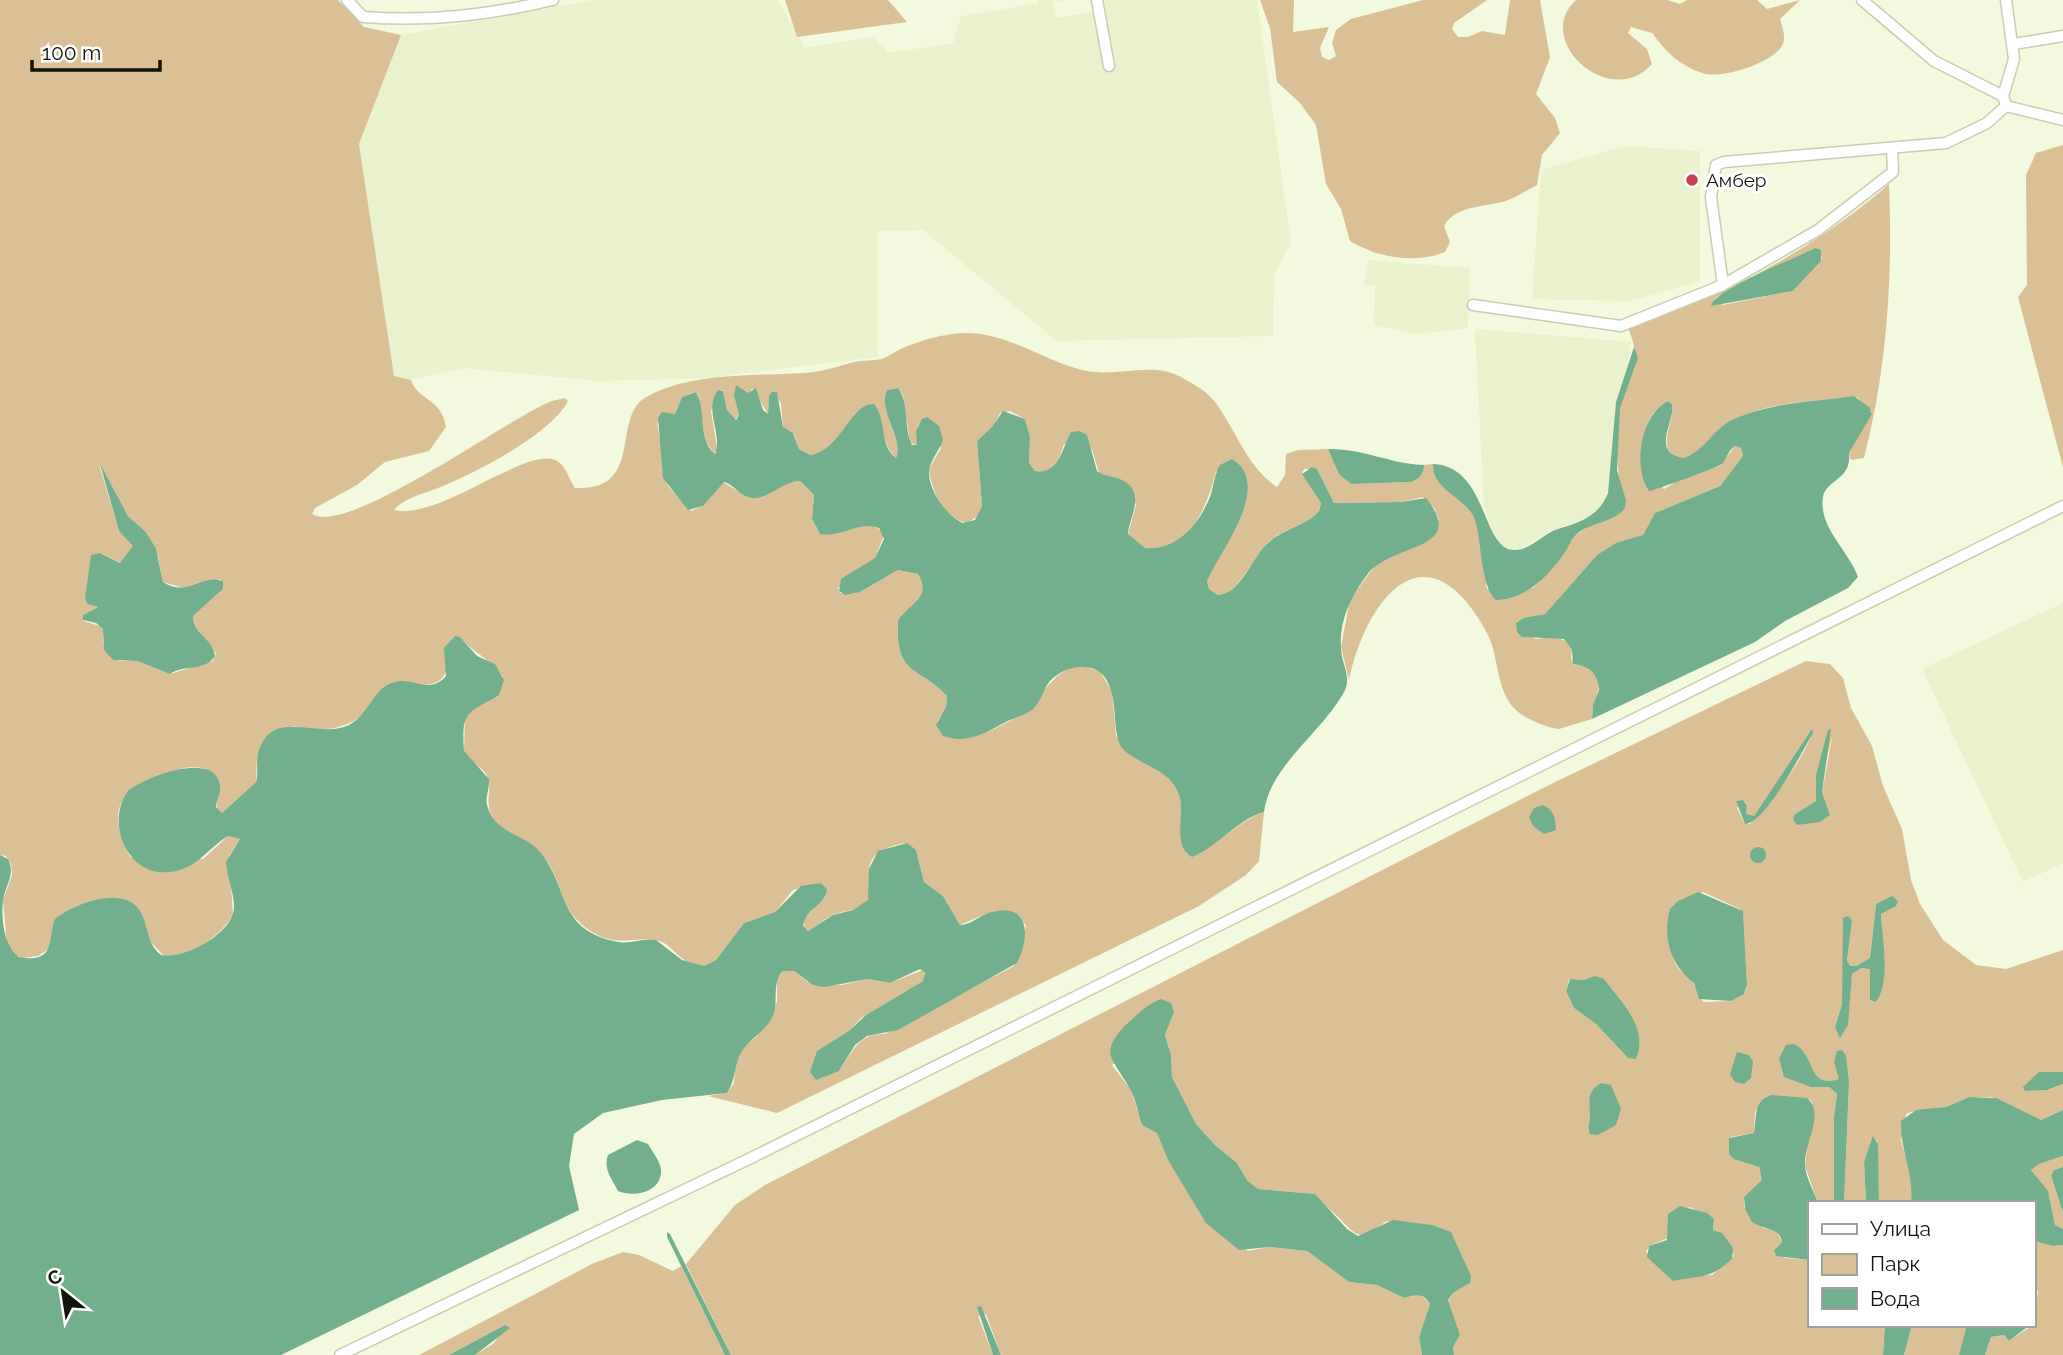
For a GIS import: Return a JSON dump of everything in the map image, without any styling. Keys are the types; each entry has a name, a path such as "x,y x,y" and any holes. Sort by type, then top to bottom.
{"street":[{"path":"348,0 363,17 402,20 492,14 553,0"},
{"path":"1097,0 1109,66"},
{"path":"1862,0 1934,61 2004,101 2063,120"},
{"path":"1723,285 1710,197 1716,165 1724,162 1946,143 1987,123 2004,101 2014,58 2006,0"},
{"path":"2014,44 2063,36"},
{"path":"1473,305 1621,326 1723,285 1818,230 1893,172 1892,148"},
{"path":"340,1355 753,1157 2063,506"}],"shaded area":[{"path":"593,0 778,0 805,48 874,37 888,53 953,43 961,16 1038,3 1038,0 1064,0 1053,2 1056,18 1105,10 1104,0 1257,0 1291,243 1274,274 1273,336 1057,341 923,230 877,231 878,357 708,378 599,381 463,368 411,380 394,377 359,144 401,35"},
{"path":"1625,146 1700,151 1700,281 1629,301 1532,299 1541,170"},
{"path":"1369,260 1470,268 1468,328 1416,334 1374,325 1375,286 1364,285"},
{"path":"1475,329 1631,342 1626,377 1619,391 1612,473 1604,504 1589,517 1548,532 1519,550 1508,550 1496,542 1484,507"},
{"path":"2063,603 2063,863 2023,882 1922,669"}],"green space":[{"path":"0,0 338,0 364,27 401,35 359,144 394,376 411,380 418,392 440,410 446,427 429,451 385,462 357,485 315,508 312,514 331,516 358,508 393,492 552,401 565,398 568,401 559,414 530,439 474,471 410,499 394,510 413,510 435,505 526,463 544,459 557,461 566,470 575,488 597,486 611,478 619,465 630,419 637,406 648,396 666,388 704,379 817,371 882,359 905,347 933,338 962,333 979,334 1010,342 1087,371 1159,370 1181,377 1212,398 1250,459 1277,487 1285,475 1286,454 1298,450 1328,449 1352,484 1411,482 1424,465 1433,464 1438,480 1465,505 1475,519 1487,589 1533,588 1555,565 1575,536 1626,500 1619,477 1617,439 1621,402 1635,361 1629,330 1662,313 1723,291 1766,269 1831,229 1889,184 1887,322 1878,391 1864,458 1851,460 1849,453 1872,412 1857,397 1792,403 1744,415 1724,426 1697,451 1684,458 1674,455 1667,443 1672,404 1668,401 1660,406 1647,426 1641,460 1664,489 1685,477 1720,466 1735,446 1741,448 1743,456 1720,486 1655,513 1643,535 1597,555 1545,614 1517,622 1535,639 1554,637 1566,641 1572,650 1574,665 1585,665 1597,679 1598,691 1592,719 1559,729 1534,721 1512,706 1503,688 1486,631 1464,599 1442,581 1421,577 1402,584 1384,600 1370,622 1349,680 1341,647 1350,599 1378,562 1399,552 1439,520 1434,508 1423,497 1401,502 1334,503 1317,469 1305,469 1302,472 1321,503 1319,511 1268,543 1234,587 1220,596 1209,589 1207,581 1244,473 1235,461 1216,472 1203,509 1188,531 1168,546 1151,549 1139,546 1128,534 1136,505 1128,484 1099,473 1092,449 1064,444 1058,460 1051,468 1035,471 1029,463 1030,437 1025,419 1010,411 1000,413 993,427 977,441 982,506 977,517 967,523 952,516 940,502 929,469 941,448 927,418 918,425 917,446 910,442 903,395 898,388 887,390 885,398 885,407 897,441 896,458 886,441 874,404 858,411 831,444 812,455 799,449 794,434 783,427 781,404 774,391 769,396 768,414 752,388 750,393 734,396 739,415 734,420 727,410 723,391 720,390 711,411 717,448 714,454 705,440 698,394 695,392 682,397 675,414 657,423 668,486 691,511 703,506 723,482 749,498 787,483 800,481 814,495 812,519 818,531 870,526 884,535 875,558 838,588 840,593 860,592 898,570 918,574 923,590 898,621 898,639 900,652 911,668 947,696 946,708 937,722 988,732 1020,716 1057,676 1071,667 1085,666 1100,672 1112,691 1116,736 1152,763 1175,787 1181,802 1182,840 1187,854 1213,844 1244,822 1264,812 1259,861 1246,875 1199,906 777,1113 708,1096 727,1093 734,1083 735,1065 744,1047 757,1036 777,1002 777,979 783,971 794,971 808,982 842,985 868,979 890,983 923,970 923,981 861,1018 850,1030 817,1051 839,1071 862,1040 885,1034 1014,966 1026,926 1019,915 985,914 960,925 943,896 924,882 916,850 904,843 876,855 869,871 870,895 862,905 831,916 808,931 804,928 803,920 825,897 827,889 821,883 793,890 775,912 744,923 716,960 704,966 691,964 656,940 613,940 592,932 581,924 567,906 556,877 544,857 504,832 493,819 489,804 489,780 464,751 465,719 470,710 488,702 503,677 460,637 448,669 438,682 419,684 405,681 367,713 342,726 312,729 293,726 257,756 256,782 222,813 218,812 216,802 221,787 211,773 202,768 185,768 164,774 127,795 118,815 123,841 130,857 203,859 228,836 240,839 229,856 233,915 212,939 203,945 184,953 164,956 149,940 142,916 79,905 55,919 49,949 38,956 23,958 15,955 7,944 3,900 12,875 11,864 6,856 0,855","holes":["1815,248 1822,257 1821,261 1793,291 1723,305 1715,298","99,464 128,516 146,532 158,556 163,582 184,588 219,579 223,581 223,589 193,616 196,627 216,654 213,661 170,674 137,661 118,661 103,642 104,631 100,626 83,621 83,615 98,607 87,604 85,598 103,554 121,563 134,546 119,531"]},
{"path":"785,0 888,0 907,22 797,37"},
{"path":"1260,0 1294,0 1293,32 1329,27 1320,48 1322,57 1329,60 1336,56 1332,43 1336,30 1351,19 1423,0 1487,0 1454,23 1452,29 1458,37 1468,37 1482,31 1505,35 1510,0 1540,0 1550,57 1536,94 1555,118 1560,133 1542,155 1537,185 1506,201 1463,210 1456,214 1444,226 1450,242 1445,252 1433,256 1409,258 1384,255 1350,241 1341,209 1326,184 1316,125 1300,103 1277,82 1270,28"},
{"path":"1576,0 1667,0 1680,4 1687,0 1757,0 1767,9 1800,0 1780,19 1784,39 1776,52 1757,64 1721,74 1710,75 1687,66 1668,52 1652,33 1631,27 1628,33 1647,49 1652,64 1635,76 1616,79 1598,75 1582,65 1570,50 1563,33 1565,16"},
{"path":"2063,145 2063,467 2018,297 2027,285 2026,175 2036,153"},
{"path":"1806,661 1830,664 1843,678 1851,708 1872,746 1883,786 1902,829 1911,880 1920,904 1943,940 1976,965 2006,969 2063,950 2063,1072 2039,1072 2026,1091 2047,1090 2063,1084 2063,1110 2041,1120 1992,1097 1969,1097 1946,1107 1906,1114 1901,1141 1913,1181 1911,1201 1879,1201 1877,1139 1864,1162 1866,1201 1844,1201 1849,1083 1821,1080 1803,1051 1794,1044 1811,1087 1829,1087 1837,1094 1834,1116 1834,1201 1817,1201 1805,1166 1812,1102 1809,1099 1767,1096 1755,1112 1754,1133 1730,1137 1750,1164 1758,1165 1763,1180 1744,1197 1744,1207 1763,1228 1776,1230 1782,1242 1775,1248 1785,1258 1808,1260 1808,1327 1885,1327 1883,1355 1454,1355 1453,1347 1460,1335 1448,1301 1453,1293 1470,1283 1387,1221 1367,1234 1358,1234 1315,1194 1258,1189 1247,1180 1237,1163 1216,1146 1196,1124 1172,1077 1171,1055 1165,1035 1174,1012 1112,1065 1131,1090 1142,1125 1157,1132 1168,1160 1248,1251 1269,1247 1307,1251 1349,1282 1377,1285 1404,1298 1420,1294 1430,1304 1419,1337 1422,1355 1001,1355 986,1314 978,1316 993,1355 731,1355 686,1264 735,1205 765,1185 1545,787","holes":["1812,730 1796,765 1757,817 1750,824 1745,824 1737,808 1743,800 1747,804 1746,814 1751,818 1754,816","1833,733 1822,792 1830,815 1795,814 1816,801","1703,892 1740,909 1743,913 1747,985 1745,993 1730,1001 1704,1002 1693,982 1678,968 1672,955 1668,927 1671,911 1674,905","1876,904 1885,910 1881,914 1883,980 1871,968 1862,968 1852,974 1847,1025 1835,1027 1842,1004 1847,960 1850,966 1857,967 1870,958","1569,979 1584,980 1628,1058 1596,1024 1574,1008 1566,991","1690,1207 1714,1221 1713,1230 1721,1233 1734,1256 1712,1275 1690,1276 1677,1280 1646,1252 1649,1246 1668,1238 1669,1213"]},
{"path":"2063,1156 2063,1167 2054,1170 2051,1177 2063,1213 2063,1229 2060,1230 2055,1225 2049,1196 2031,1170 2039,1164"},
{"path":"2035,1242 2053,1246 2063,1245 2063,1355 1985,1355 1991,1337 2004,1335 2009,1341 2030,1327 2035,1327 2038,1292 2035,1285"},
{"path":"623,1252 639,1255 673,1271 681,1266 725,1355 475,1355 494,1343 505,1325 449,1355 419,1355 592,1264"},
{"path":"1911,1327 1968,1327 1959,1355 1904,1355"}],"water":[{"path":"1815,248 1821,250 1821,261 1793,291 1711,306 1716,299 1741,283"},
{"path":"1634,347 1638,358 1620,408 1617,470 1626,500 1625,508 1614,517 1577,534 1559,561 1536,585 1507,599 1496,600 1484,574 1475,520 1465,505 1438,481 1433,464 1451,468 1465,479 1475,493 1496,538 1505,547 1522,549 1553,531 1588,517 1600,507 1608,493 1616,402"},
{"path":"736,385 748,393 756,388 763,410 768,414 769,396 772,392 777,392 783,427 793,433 799,449 811,455 831,444 858,411 874,404 881,417 887,447 896,458 897,441 885,407 885,398 887,390 898,388 904,401 912,445 917,445 916,431 922,419 927,417 939,426 943,440 930,466 930,482 944,507 963,523 975,520 982,506 977,441 992,427 1003,411 1025,419 1030,437 1029,463 1035,471 1043,471 1055,465 1071,432 1079,431 1087,435 1097,471 1131,486 1135,506 1128,534 1145,548 1167,545 1193,526 1210,497 1220,465 1232,459 1244,470 1248,485 1240,518 1207,581 1209,589 1218,595 1233,589 1239,583 1260,552 1272,540 1307,521 1319,511 1321,503 1302,474 1312,467 1317,469 1334,503 1401,502 1426,498 1437,515 1438,528 1433,537 1422,544 1378,564 1356,591 1347,609 1342,629 1346,688 1333,709 1276,780 1268,795 1264,812 1244,821 1211,847 1192,857 1182,845 1179,795 1168,778 1121,747 1110,687 1100,673 1086,667 1070,669 1050,681 1036,706 1026,713 975,737 960,739 943,736 936,725 946,707 947,696 911,668 900,652 898,621 921,595 922,582 918,574 898,570 860,592 845,595 839,591 841,579 875,558 884,539 879,528 871,526 835,534 820,534 812,519 814,495 800,481 758,498 744,495 724,482 703,506 688,510 663,478 658,418 662,412 675,414 682,397 696,392 706,441 715,454 717,438 712,405 714,398 718,390 723,391 727,410 736,420 739,415 734,396"},
{"path":"1854,396 1869,407 1872,414 1849,453 1847,469 1825,491 1823,508 1830,529 1858,577 1848,588 1785,621 1755,642 1592,719 1593,705 1599,690 1594,674 1588,668 1573,664 1572,650 1564,639 1522,637 1517,632 1516,623 1524,618 1545,614 1597,555 1616,543 1643,535 1655,513 1720,486 1743,456 1741,448 1735,446 1722,464 1649,491 1641,469 1640,455 1651,417 1668,401 1672,404 1666,443 1674,455 1684,458 1697,451 1724,425 1745,415 1791,404"},
{"path":"1328,449 1353,451 1424,465 1424,468 1411,482 1351,484 1339,474"},
{"path":"100,464 128,516 146,532 156,549 163,582 187,587 209,580 223,581 223,589 193,616 196,627 211,645 215,656 206,664 170,674 137,661 113,660 104,650 103,629 96,623 83,620 83,615 98,607 87,604 85,598 91,555 100,553 120,563 133,546 119,531"},
{"path":"455,636 460,637 477,656 495,664 504,680 499,695 469,714 463,737 464,751 489,779 487,805 491,815 503,828 527,841 541,853 574,918 584,928 618,942 656,940 682,960 704,966 716,960 744,923 775,912 801,886 821,883 827,889 823,899 807,915 803,926 808,931 833,915 853,910 868,900 869,869 878,851 907,843 916,850 924,882 943,896 960,925 1000,911 1011,911 1018,915 1025,930 1022,952 1017,963 898,1030 867,1036 855,1045 839,1071 816,1080 810,1072 817,1051 850,1030 866,1015 923,981 925,973 920,969 890,983 868,979 824,987 813,985 794,971 783,971 778,980 772,1018 741,1052 727,1093 662,1100 603,1113 574,1134 569,1166 579,1210 281,1355 0,1355 0,855 8,859 11,870 3,901 5,932 10,946 19,957 40,957 45,953 55,919 63,913 98,899 111,898 132,903 140,911 150,940 161,955 194,949 217,935 232,917 234,901 226,862 240,839 228,836 201,858 178,870 154,871 142,866 124,845 120,832 121,804 128,791 163,774 193,768 205,769 215,775 220,785 216,807 222,813 256,782 259,750 266,737 275,730 286,727 337,729 356,720 387,685 402,681 428,685 440,682 446,676 444,648"},
{"path":"1812,729 1813,733 1772,800 1753,821 1745,824 1736,801 1743,800 1747,805 1746,814 1754,816"},
{"path":"1831,729 1822,792 1830,815 1820,822 1797,825 1793,819 1795,814 1816,801 1816,775 1828,730"},
{"path":"1543,805 1554,815 1556,830 1544,834 1533,826 1529,817 1534,808"},
{"path":"1758,847 1764,849 1764,861 1758,863 1752,861 1750,855 1752,849"},
{"path":"1698,892 1743,911 1747,985 1744,994 1731,1001 1699,999 1694,983 1679,968 1670,950 1667,930 1670,909 1678,901"},
{"path":"1892,896 1898,901 1896,906 1881,914 1884,972 1881,993 1876,1002 1870,1000 1870,969 1862,968 1852,974 1848,1025 1840,1038 1835,1027 1842,1004 1843,918 1848,916 1852,920 1847,960 1850,966 1857,966 1870,958 1876,904"},
{"path":"1595,976 1604,979 1632,1016 1639,1037 1636,1059 1628,1058 1596,1024 1574,1008 1566,991 1570,979 1584,980"},
{"path":"1161,999 1171,1003 1174,1012 1165,1035 1171,1055 1172,1077 1196,1124 1216,1146 1237,1163 1247,1180 1258,1189 1315,1194 1347,1229 1358,1236 1393,1220 1432,1225 1451,1232 1471,1276 1470,1283 1453,1293 1448,1300 1460,1335 1453,1347 1454,1355 1422,1355 1419,1337 1430,1304 1422,1296 1404,1298 1377,1285 1349,1282 1307,1251 1269,1247 1239,1250 1206,1223 1168,1160 1157,1133 1142,1125 1132,1093 1111,1055 1113,1041 1120,1032 1144,1009"},
{"path":"1794,1044 1801,1049 1816,1075 1822,1080 1839,1079 1834,1062 1837,1051 1842,1050 1846,1056 1849,1083 1844,1201 1834,1201 1834,1116 1837,1094 1829,1087 1811,1087 1784,1077 1779,1058 1786,1045"},
{"path":"1737,1052 1749,1055 1753,1062 1751,1078 1744,1084 1735,1082 1730,1074"},
{"path":"2039,1072 2063,1072 2063,1084 2047,1090 2025,1091 2023,1087"},
{"path":"1601,1083 1611,1085 1621,1109 1616,1125 1598,1135 1590,1134 1590,1097"},
{"path":"1771,1095 1807,1098 1814,1112 1805,1157 1807,1175 1817,1201 1808,1201 1808,1260 1776,1256 1774,1250 1782,1242 1781,1237 1775,1231 1752,1222 1745,1209 1744,1197 1762,1180 1759,1167 1734,1159 1729,1154 1729,1138 1754,1133 1759,1105"},
{"path":"1969,1097 1996,1098 2041,1120 2063,1110 2063,1156 2039,1164 2031,1170 2048,1191 2055,1225 2063,1229 2063,1245 2053,1246 2035,1242 2035,1201 1911,1201 1911,1181 1901,1121 1916,1110 1946,1107"},
{"path":"1873,1136 1878,1144 1879,1201 1866,1201 1864,1162"},
{"path":"637,1140 648,1144 659,1163 660,1177 652,1188 646,1191 632,1194 618,1191 607,1169 608,1155"},
{"path":"2063,1167 2063,1213 2051,1176 2054,1170"},
{"path":"1680,1206 1707,1213 1714,1219 1713,1230 1722,1233 1733,1248 1732,1259 1711,1274 1673,1281 1647,1257 1649,1246 1667,1240 1668,1214"},
{"path":"667,1232 731,1355 725,1355 667,1237"},
{"path":"981,1306 1001,1355 993,1355 977,1307"},
{"path":"505,1325 510,1328 475,1355 449,1355"},
{"path":"1885,1327 1911,1327 1904,1355 1883,1355"},
{"path":"1966,1327 2027,1327 2009,1341 2004,1335 1991,1337 1985,1355 1959,1355"}],"place":[{"name":"Амбер","path":"1692,180"}]}
